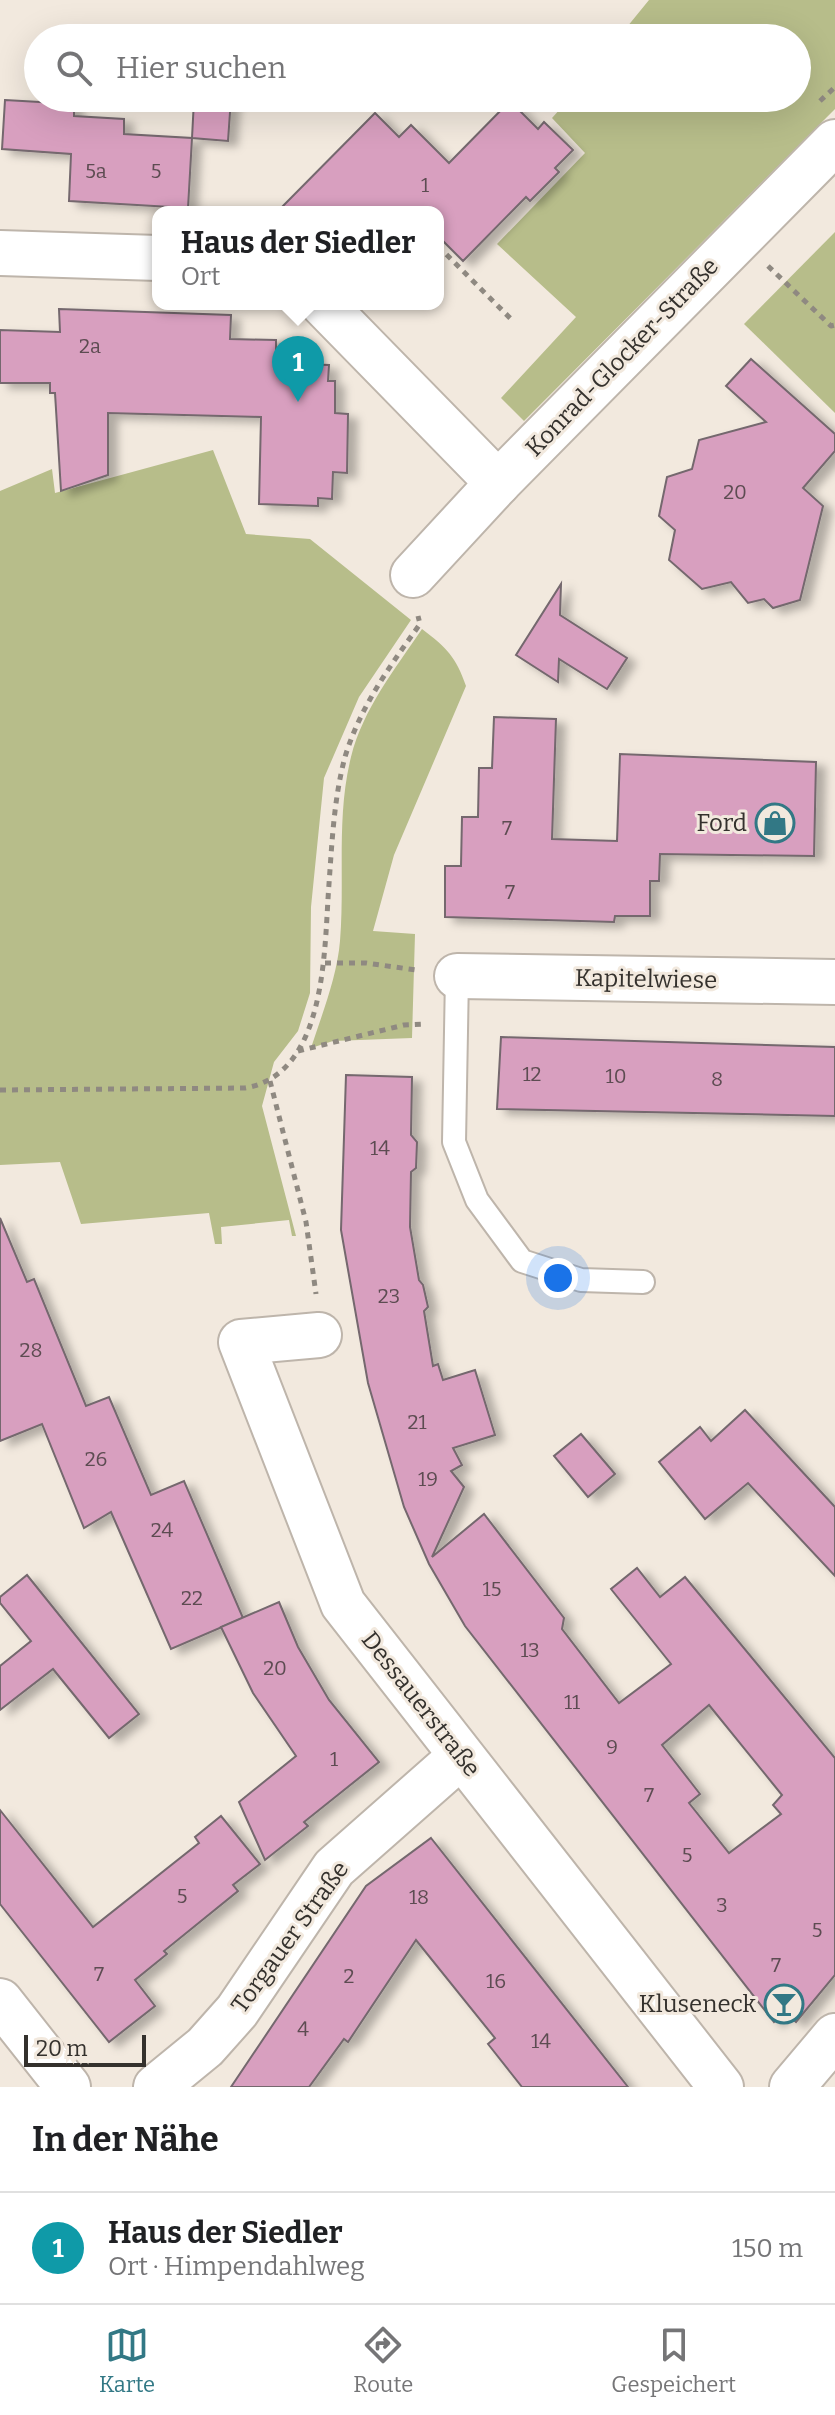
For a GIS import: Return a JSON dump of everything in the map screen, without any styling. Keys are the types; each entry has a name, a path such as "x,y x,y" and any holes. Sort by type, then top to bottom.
{"street":[{"name":"Konrad-Glocker-Straße","path":"413,575 498,483 835,142"},
{"path":"0,253 152,258"},
{"path":"329,310 498,483"},
{"name":"Kapitelwiese","path":"457,976 835,982"},
{"name":"Dessauerstraße","path":"319,1335 241,1342 343,1604 721,2087"},
{"name":"Torgauer Straße","path":"156,2087 205,2047 237,2011 334,1868 461,1756"},
{"path":"0,2001 68,2087"},
{"path":"792,2087 835,2036"}],"lane":[{"path":"457,976 454,1142 477,1200 522,1261 581,1280 643,1282"}],"path":[{"path":"739,238 831,326 835,325"},
{"path":"444,252 514,322"},
{"path":"0,1090 245,1088 270,1081 298,1051 316,1007 325,963 333,829 345,757 373,692 420,624 413,575"},
{"path":"325,963 366,963 457,976"},
{"path":"298,1051 404,1025 455,1024"},
{"path":"270,1081 306,1222 319,1335"}],"green space":[{"path":"649,0 835,0 835,109 524,421 501,398 576,317 497,244 585,153 552,118 557,112 811,112 811,24 629,24"},
{"path":"835,232 835,413 744,324"},
{"path":"213,450 246,534 310,539 411,620 359,697 324,778 311,907 310,993 298,1031 274,1062 262,1106 296,1236 292,1236 289,1220 221,1227 222,1244 215,1244 209,1213 81,1224 60,1162 0,1165 0,491 52,469 55,493"},
{"path":"422,629 450,654 466,686 394,855 373,931 415,934 412,1038 333,1041 311,1048 338,955 344,802 351,757 363,722"}],"building":[{"path":"5,100 24,101 24,112 74,112 74,116 124,119 124,134 192,138 188,206 69,201 71,154 2,149"},
{"path":"193,112 230,112 228,141 192,138"},
{"path":"499,112 521,112 538,129 544,122 573,150 555,168 559,172 530,201 526,197 463,261 444,242 444,206 283,206 375,113 399,137 411,125 449,163"},
{"path":"59,309 231,315 230,339 276,340 276,363 329,365 328,381 335,381 335,413 348,414 347,473 333,472 332,499 318,498 318,506 259,504 261,417 108,413 108,475 61,491 55,393 50,393 50,383 0,383 0,330 60,332"},
{"path":"751,359 835,434 835,451 803,488 823,506 800,600 773,608 764,599 748,603 731,582 702,589 669,560 675,530 659,516 667,477 692,469 699,440 766,422 726,386"},
{"path":"561,584 560,615 627,658 607,689 559,659 558,682 516,655"},
{"path":"494,717 556,719 552,839 617,841 620,754 816,762 814,856 660,854 659,881 650,881 650,916 615,916 614,922 445,917 445,866 461,866 462,817 478,817 479,768 492,768"},
{"path":"501,1037 835,1047 835,1116 497,1109"},
{"path":"346,1075 412,1077 411,1135 417,1142 416,1168 411,1172 410,1227 419,1280 428,1307 424,1311 433,1366 438,1364 443,1380 475,1370 495,1435 453,1448 462,1465 451,1471 464,1487 432,1557 484,1514 564,1618 562,1629 619,1703 671,1664 611,1589 637,1568 660,1597 685,1577 835,1758 835,1975 796,2022 785,2012 774,2022 465,1626 429,1564 404,1507 368,1383 341,1230","holes":["709,1705 782,1795 773,1805 781,1814 729,1853 689,1803 700,1794 662,1745"]},
{"path":"0,1218 27,1282 34,1279 86,1406 109,1397 151,1495 184,1481 243,1618 171,1649 111,1512 84,1528 42,1424 0,1441"},
{"path":"745,1410 835,1507 835,1576 748,1483 705,1519 659,1462 700,1427 711,1441"},
{"path":"581,1434 615,1474 588,1497 554,1456"},
{"path":"27,1575 139,1714 109,1738 53,1669 0,1710 0,1666 31,1641 0,1603 0,1597"},
{"path":"279,1602 298,1647 329,1700 379,1762 304,1822 308,1826 265,1860 239,1802 296,1756 253,1693 221,1627"},
{"path":"0,1810 93,1927 199,1843 195,1837 221,1816 260,1864 233,1885 238,1891 164,1951 167,1954 135,1980 155,2006 109,2042 0,1904"},
{"path":"431,1838 628,2087 522,2087 488,2044 495,2038 416,1940 348,2042 344,2039 309,2087 231,2087 366,1886"}],"place":[{"name":"Haus der Siedler","path":"298,402"},
{"name":"Ford","path":"775,823"},
{"name":"Kluseneck","path":"784,2004"}]}
